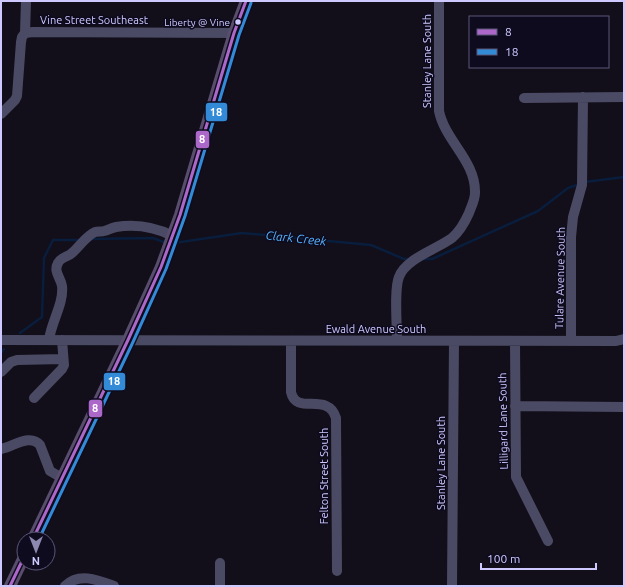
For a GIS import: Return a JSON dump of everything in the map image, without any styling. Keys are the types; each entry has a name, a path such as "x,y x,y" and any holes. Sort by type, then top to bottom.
{"main road":[{"path":"37,531 153,288 173,236 234,33 246,1"},
{"path":"10,586 17,571"}],"street":[{"path":"1,114 17,96 21,42 25,33 26,1"},
{"name":"Stanley Lane South","path":"396,340 397,284 402,271 415,260 452,237 466,220 475,192 469,165 443,127 439,111 439,1"},
{"name":"Vine Street Southeast","path":"25,33 234,33"},
{"name":"Tulare Avenue South","path":"571,341 571,237 573,217 582,185 583,97"},
{"path":"524,98 624,97"},
{"path":"49,340 50,333 59,310 62,286 57,276 56,267 62,258 71,254 82,242 95,232 105,231 117,227 131,226 155,228 173,236"},
{"name":"Ewald Avenue South","path":"1,340 624,340"},
{"path":"34,398 62,369 64,365 62,340"},
{"name":"Felton Street South","path":"291,341 292,398 296,402 303,404 320,404 328,406 334,411 336,418 337,572"},
{"name":"Stanley Lane South","path":"452,586 454,341"},
{"name":"Lilligard Lane South","path":"515,341 516,477 548,541"},
{"path":"1,372 14,360 63,359"},
{"path":"515,406 624,407"},
{"path":"1,449 28,440 37,442 40,445 50,471 62,478"},
{"path":"220,563 220,586"},
{"path":"65,586 74,580 88,578 114,586"}],"waterway":[{"name":"Clark Creek","path":"585,182 624,177"},
{"name":"Clark Creek","path":"422,259 432,259 538,211 568,188 580,184"},
{"name":"Clark Creek","path":"174,243 242,233 371,245 404,259 409,259"},
{"name":"Clark Creek","path":"90,239 153,238 166,243"},
{"name":"Clark Creek","path":"20,333 42,317 44,258 53,240 81,240"},
{"name":"Clark Creek","path":"1,353 4,349"}],"transit line":[{"name":"8","path":"37,531 128,340 161,267 180,215 234,33 246,1"},
{"name":"18","path":"43,531 166,269 185,216 239,35 251,3"},
{"name":"8","path":"10,586 17,571"}],"place":[{"name":"Liberty @ Vine","path":"238,22"}]}
